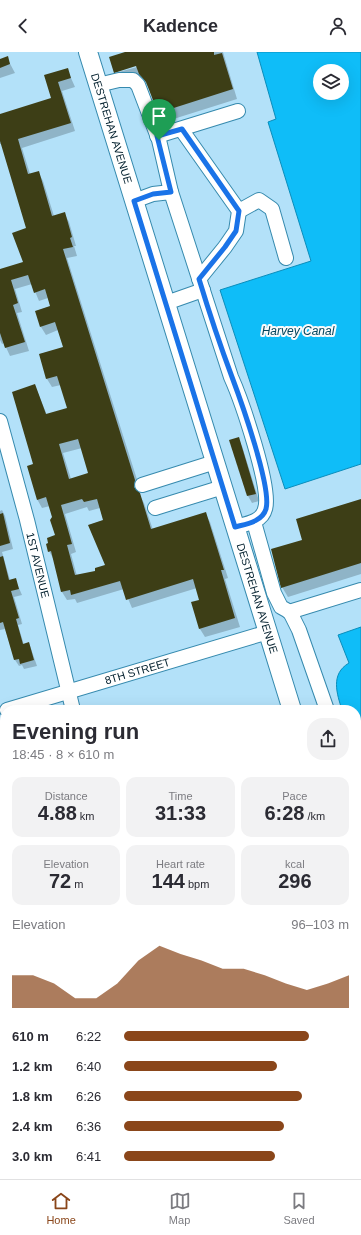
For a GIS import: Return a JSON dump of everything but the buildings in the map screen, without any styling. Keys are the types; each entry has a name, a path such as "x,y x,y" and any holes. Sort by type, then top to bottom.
{"main road":[{"name":"DESTREHAN AVENUE","path":"88,52 290,705"}],"street":[{"path":"98,85 119,80 133,80 138,85 157,136 171,192 201,285 241,400 266,489 266,510 259,519 254,522 235,527"},
{"path":"157,136 238,111"},
{"path":"166,303 201,285 236,231 239,211 182,129"},
{"path":"134,201 153,194 171,192"},
{"path":"239,211 259,200 272,210 286,258"},
{"name":"1ST AVENUE","path":"0,421 26,520 71,705"},
{"path":"142,485 215,462"},
{"path":"155,508 223,487"},
{"path":"254,522 274,593 281,607 289,612 299,630 325,705"},
{"path":"289,612 361,590"},
{"name":"8TH STREET","path":"24,705 268,632"}],"water":[{"name":"Harvey Canal","path":"257,52 361,52 361,464 285,489 220,290 311,261 268,122 276,119"},
{"path":"361,627 361,705 340,705 336,685 337,678 343,668 349,663 338,635"}],"route":[{"path":"182,129 239,211 236,231 199,279 241,400 266,489 266,510 259,519 254,522 235,527 134,201 153,194 171,192 159,140 157,136 182,129"}]}
